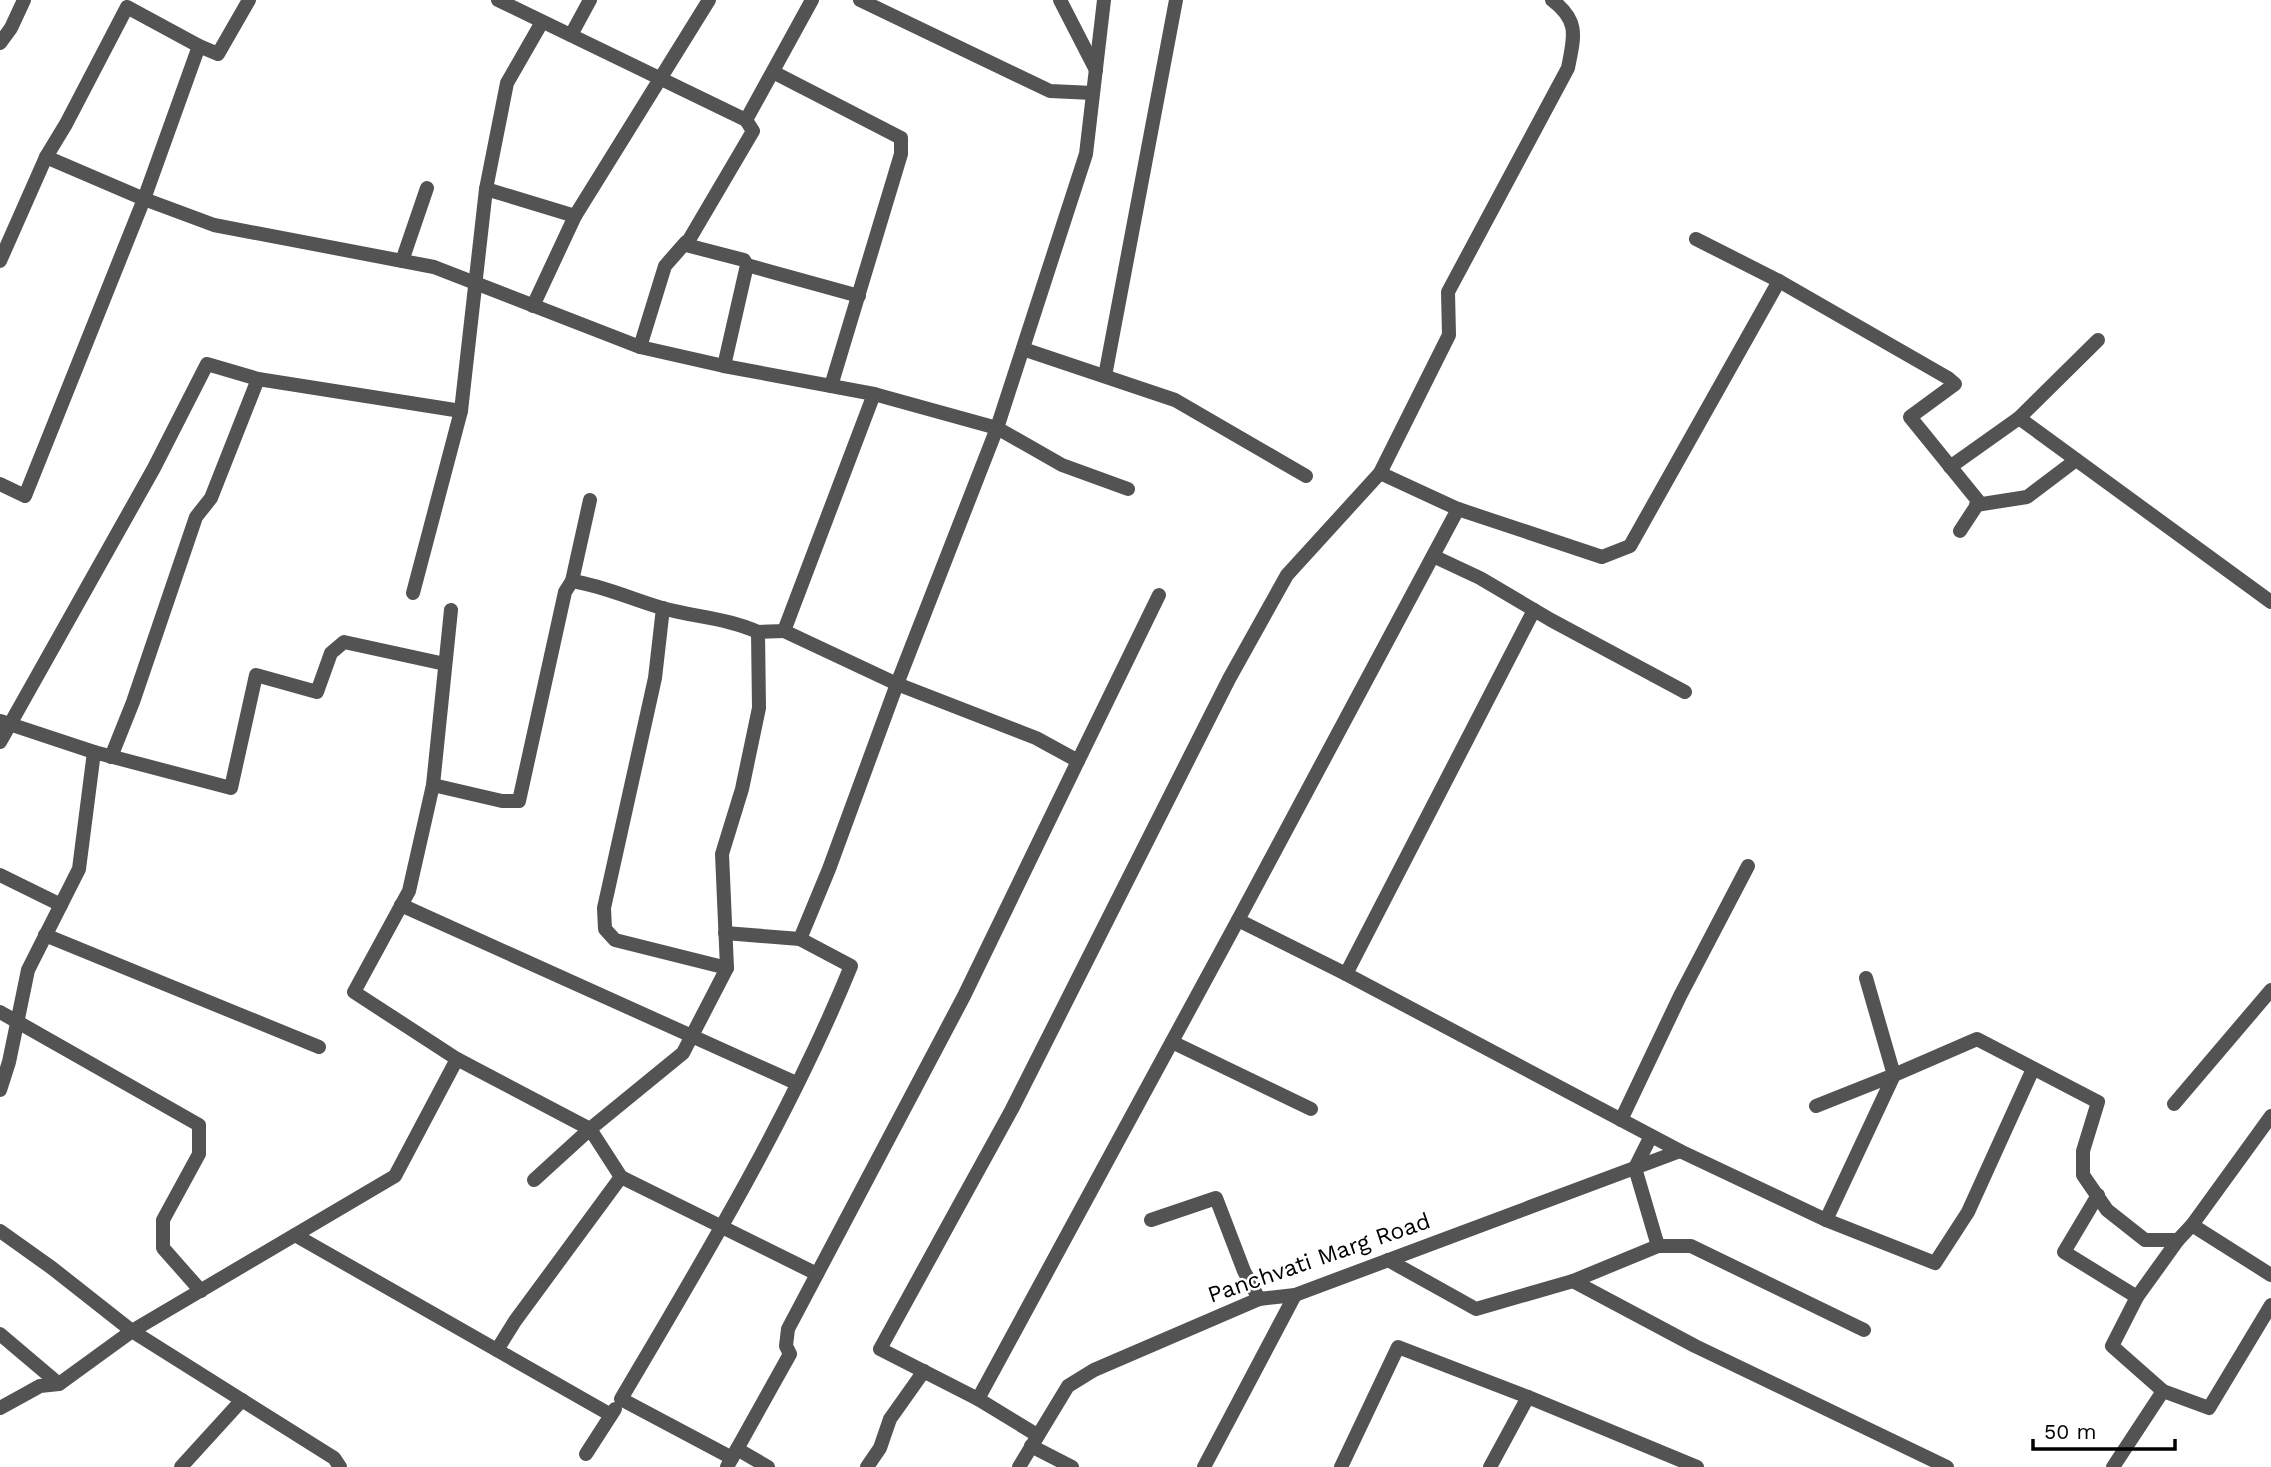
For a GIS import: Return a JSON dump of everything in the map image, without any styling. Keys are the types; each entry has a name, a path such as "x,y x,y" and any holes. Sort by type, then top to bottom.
{"street":[{"path":"0,43 11,28 24,0"},
{"path":"0,261 46,157 127,7 218,54 249,0"},
{"path":"498,0 746,120 753,131 686,242 664,266 640,347"},
{"path":"571,35 590,0"},
{"path":"533,306 575,216 709,0"},
{"path":"746,120 812,0"},
{"path":"860,0 1049,91 1093,93"},
{"path":"1060,0 1096,70"},
{"path":"800,939 830,869 897,684 997,428 1023,349 1086,154 1104,0"},
{"path":"1105,376 1175,0"},
{"path":"1072,1467 978,1399 880,1349 1012,1109 1229,679 1287,575 1380,473 1449,335 1448,292 1568,68 1575,32 1570,5 1552,0"},
{"path":"413,593 461,411 486,189 507,83 542,22"},
{"path":"0,484 25,496 144,199 199,46"},
{"path":"773,72 901,138 901,155 831,386"},
{"path":"46,157 144,199 214,225 434,267 640,347 874,394 997,428 1062,465 1128,489"},
{"path":"402,261 427,188"},
{"path":"486,189 575,216"},
{"path":"1696,239 1779,281 1955,384 1910,416 1979,502 1960,531"},
{"path":"686,242 688,246 744,260 747,265 859,296"},
{"path":"724,366 747,265"},
{"path":"1380,473 1458,509 1602,557 1630,546 1779,281"},
{"path":"1950,467 2019,418 2098,340"},
{"path":"1023,349 1175,401 1306,476"},
{"path":"0,741 5,723 154,468 207,364 258,379 461,411"},
{"path":"111,757 133,702 196,517 211,498 258,379"},
{"path":"784,631 874,394"},
{"path":"2019,418 2271,602"},
{"path":"1976,505 2027,497 2076,460"},
{"path":"433,785 502,801 519,801 565,592 572,581 590,500"},
{"path":"978,1399 1458,509"},
{"path":"1433,556 1480,578 1685,692"},
{"path":"572,581 593,584 663,608 739,624 758,632 784,631 897,684 1036,738 1078,761"},
{"path":"732,1458 790,1354 786,1346 788,1329 964,996 1159,595"},
{"path":"663,608 656,678 604,908 606,929 615,940 727,968"},
{"path":"451,610 433,785 409,891 354,992 457,1059 590,1129 621,1177 817,1274"},
{"path":"1346,974 1534,610"},
{"path":"534,1180 590,1129 683,1053 727,968 722,854 743,789 759,708 758,632"},
{"path":"5,723 111,757 231,788 256,675 317,692 331,653 344,642 445,664"},
{"path":"0,1090 28,970 79,869 94,752"},
{"path":"1621,1120 1680,996 1748,866"},
{"path":"0,875 61,905"},
{"path":"401,905 796,1083"},
{"path":"1238,920 1346,974 1680,1152 1826,1220 1935,1263 1968,1212 2034,1069"},
{"path":"586,1454 721,1226 796,1083 851,966 800,939 725,933"},
{"path":"45,935 319,1047"},
{"path":"1826,1220 1894,1075 1866,978"},
{"path":"2174,1104 2271,990"},
{"path":"0,1012 199,1125 199,1154 163,1220 163,1248 201,1291"},
{"path":"1816,1105 1977,1039 2098,1102 2083,1151 2083,1175 2107,1210 2145,1240 2178,1240"},
{"path":"1172,1042 1311,1109"},
{"path":"0,1408 40,1386 59,1384 132,1331 395,1176 457,1059"},
{"path":"2271,1116 2137,1297 2112,1346 2163,1391 2208,1408 2271,1305"},
{"path":"1651,1136 1635,1168 1658,1246"},
{"name":"Panchvati Marg Road","path":"1019,1467 1068,1386 1094,1370 1259,1299 1295,1295 1680,1152"},
{"path":"497,1350 514,1321 621,1177"},
{"path":"2098,1195 2064,1252 2137,1297"},
{"path":"1151,1220 1216,1198 1244,1271 1259,1299"},
{"path":"2192,1225 2271,1275"},
{"path":"0,1231 132,1331 334,1458 340,1467"},
{"path":"295,1235 611,1415"},
{"path":"1388,1260 1476,1309 1573,1281 1658,1246 1691,1246 1864,1330"},
{"path":"1573,1281 1695,1346 1947,1467"},
{"path":"1204,1467 1295,1295"},
{"path":"0,1334 59,1384"},
{"path":"1341,1467 1398,1348 1528,1396 1697,1467"},
{"path":"867,1467 880,1448 890,1419 924,1371"},
{"path":"2113,1467 2163,1391"},
{"path":"1490,1467 1528,1396"},
{"path":"621,1399 732,1458 768,1467"},
{"path":"181,1467 242,1400"}]}
